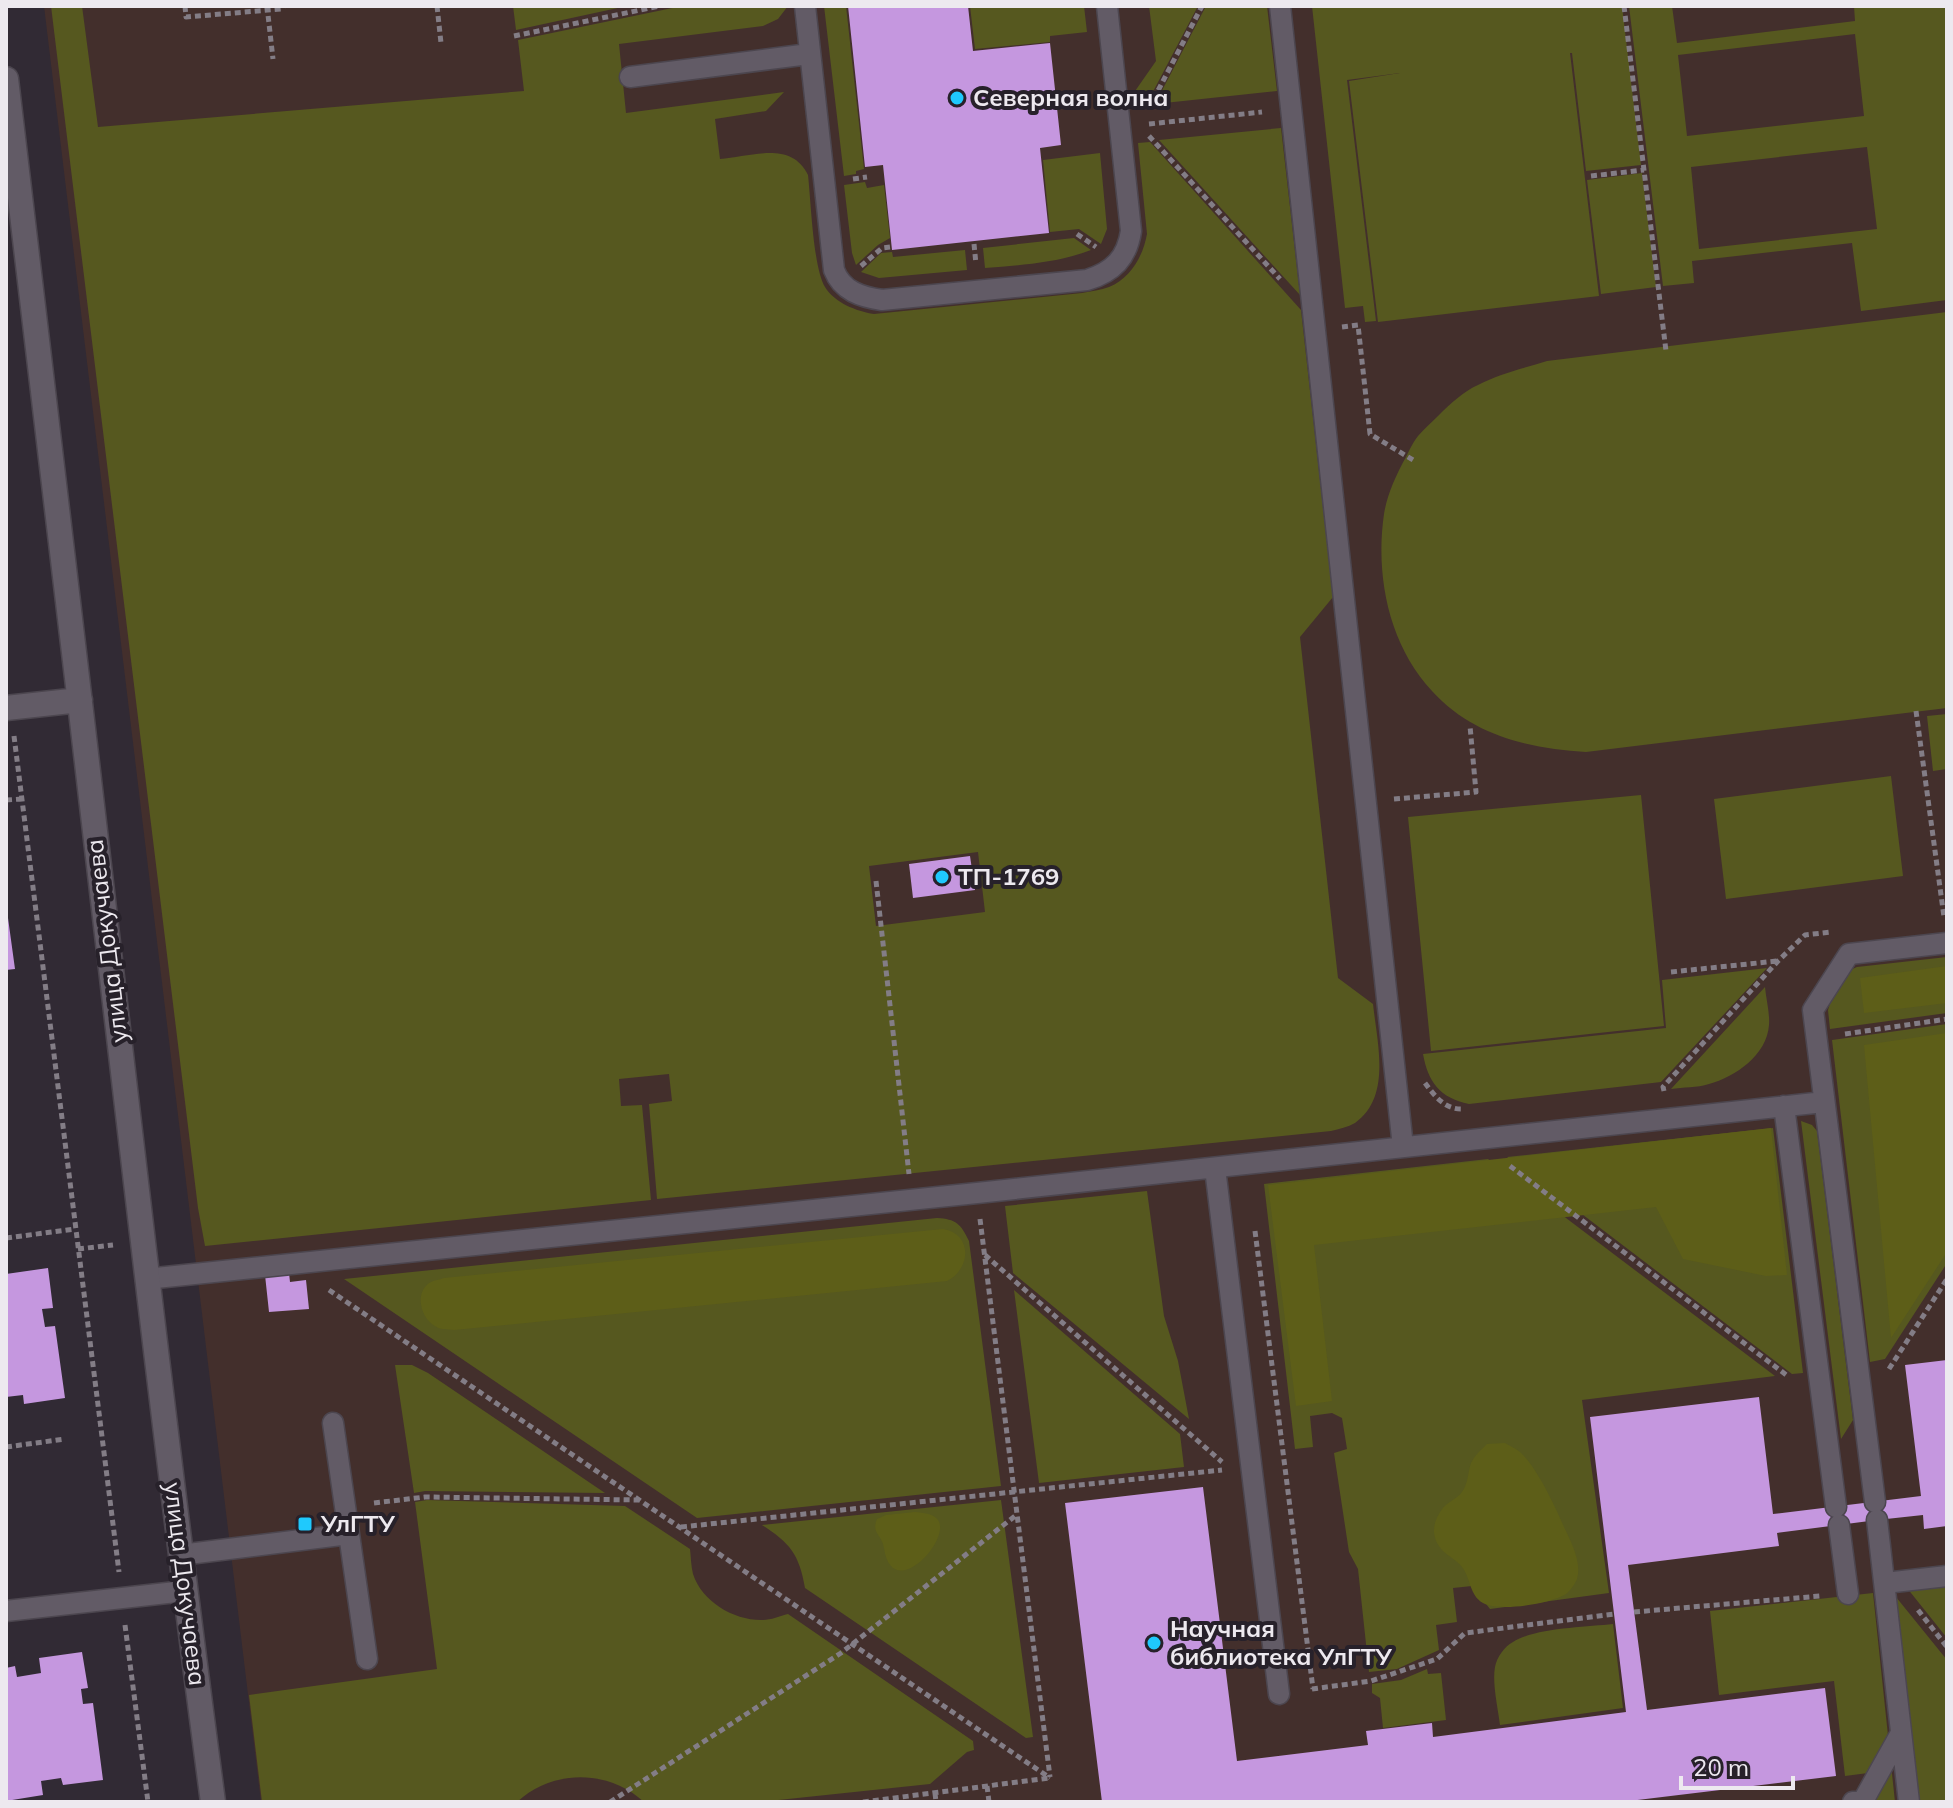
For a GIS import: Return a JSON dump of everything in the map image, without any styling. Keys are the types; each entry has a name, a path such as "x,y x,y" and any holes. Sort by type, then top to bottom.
{"street":[{"name":"улица Докучаева","path":"6,79 146,1279 213,1802"},
{"path":"6,708 80,700"}],"lane":[{"path":"805,6 834,270 848,289 858,295 882,300 1087,280 1107,272 1120,260 1129,246 1131,231 1130,126 1107,6"},
{"path":"1280,6 1403,1147"},
{"path":"630,77 809,54"},
{"path":"1909,1802 1885,1583 1813,1010 1849,954 1946,936"},
{"path":"146,1279 1824,1102"},
{"path":"1784,1106 1848,1594"},
{"path":"1215,1168 1279,1694"},
{"path":"333,1423 367,1659"},
{"path":"180,1555 349,1534"},
{"path":"1885,1583 1947,1576"},
{"path":"6,1611 185,1591"},
{"path":"1853,1802 1863,1801 1901,1733"}],"path":[{"path":"185,6 186,17 281,9 284,6"},
{"path":"437,6 441,43"},
{"path":"514,36 660,6"},
{"path":"1130,126 1202,6"},
{"path":"1624,6 1666,351"},
{"path":"268,8 273,59"},
{"path":"1130,126 1291,109"},
{"path":"1130,126 1313,316"},
{"path":"1591,176 1644,170"},
{"path":"1077,234 1102,248 1089,255"},
{"path":"854,272 882,248 890,247"},
{"path":"1337,327 1358,325 1370,434 1413,460"},
{"path":"1916,711 1946,936"},
{"path":"1389,799 1476,792 1470,726"},
{"path":"6,800 22,799 148,1802"},
{"path":"876,881 912,1200"},
{"path":"1667,1119 1663,1087 1805,935 1836,931"},
{"path":"1671,972 1778,961"},
{"path":"1816,1038 1947,1019"},
{"path":"1420,1071 1424,1082 1438,1099 1454,1109 1473,1108 1476,1139 1822,1402"},
{"path":"977,1193 1050,1778"},
{"path":"1255,1225 1313,1689"},
{"path":"6,1238 75,1229"},
{"path":"681,1527 1230,1469 985,1254"},
{"path":"311,1262 312,1278 1050,1778"},
{"path":"1863,1408 1947,1279"},
{"path":"6,1447 65,1439"},
{"path":"345,1507 425,1497 641,1500"},
{"path":"610,1802 853,1644 1016,1515"},
{"path":"1634,1612 1848,1594"},
{"path":"1279,1694 1371,1681 1437,1659 1465,1633 1614,1614"},
{"path":"863,1802 1050,1778"},
{"path":"987,1786 989,1802"},
{"path":"935,1793 936,1802"}],"shaded area":[{"path":"44,6 1947,6 1947,1802 261,1802"},
{"path":"51,6 82,6 98,127 524,91 518,40 682,6 788,6 778,19 763,26 619,44 626,113 784,92 766,111 715,119 720,159 769,153 791,157 801,164 808,175 815,250 825,287 834,298 846,305 874,314 1082,293 1117,283 1135,265 1147,234 1138,143 1150,142 1301,310 1333,597 1300,637 1338,978 1373,1004 1379,1068 1374,1099 1367,1112 1355,1123 1331,1131 657,1199 649,1104 672,1101 669,1074 619,1079 621,1106 642,1105 651,1200 205,1246","holes":["978,852 985,912 876,926 869,866"]},
{"path":"513,6 627,6 516,30"},
{"path":"824,6 846,6 864,169 844,176"},
{"path":"970,6 1084,6 1087,32 1050,36 1050,42 975,49"},
{"path":"1149,6 1198,6 1146,105 1134,107 1133,94 1156,61"},
{"path":"1206,6 1267,6 1277,91 1155,104"},
{"path":"1312,6 1622,6 1641,165 1586,171 1570,53 1599,296 1378,322 1349,81 1400,73 1347,80 1376,321 1365,322 1363,306 1345,308"},
{"path":"1629,6 1672,6 1677,43 1855,21 1854,6 1947,6 1947,300 1861,311 1852,243 1692,261 1694,283 1663,286","holes":["1855,34 1864,116 1687,136 1678,55","1867,147 1877,229 1699,249 1691,167"]},
{"path":"1281,128 1300,295 1159,140"},
{"path":"1100,153 1107,229 1101,244 1079,229 1050,232 1043,160"},
{"path":"1642,173 1656,287 1601,294 1587,180"},
{"path":"865,182 867,188 884,185 890,238 856,265 844,185"},
{"path":"1074,238 1091,250 1052,261 985,268 983,248"},
{"path":"965,250 967,270 879,278 861,272 881,253 892,252 893,257"},
{"path":"1947,312 1947,708 1586,752 1523,743 1483,729 1448,706 1417,673 1405,653 1388,608 1382,561 1384,514 1392,485 1416,438 1468,391 1494,378 1547,361"},
{"path":"1947,714 1947,769 1933,771 1927,716"},
{"path":"1891,776 1903,876 1726,899 1714,799"},
{"path":"1641,795 1664,1026 1431,1051 1408,817"},
{"path":"1947,957 1947,1013 1830,1029 1828,1010 1832,997 1850,970"},
{"path":"1947,966 1947,1003 1864,1013 1860,978"},
{"path":"1767,968 1661,1082 1469,1104 1443,1093 1432,1081 1425,1064 1423,1054 1666,1028 1662,980"},
{"path":"1765,987 1769,1025 1767,1036 1756,1055 1739,1070 1719,1081 1671,1089"},
{"path":"1947,1024 1947,1263 1885,1359 1870,1362 1832,1040"},
{"path":"1947,1033 1947,1252 1891,1338 1864,1045"},
{"path":"1801,1121 1812,1125 1817,1131 1853,1420 1841,1439"},
{"path":"1771,1128 1787,1275 1766,1276 1683,1259 1656,1207 1314,1245 1332,1401 1296,1406 1268,1185"},
{"path":"1773,1128 1803,1373 1792,1374 1507,1157"},
{"path":"1488,1159 1775,1376 1582,1400 1609,1593 1490,1609 1472,1586 1453,1588 1457,1622 1436,1625 1439,1650 1397,1669 1369,1672 1358,1569 1349,1552 1334,1453 1347,1449 1342,1418 1332,1413 1310,1416 1313,1447 1295,1449 1264,1184"},
{"path":"1147,1191 1164,1316 1178,1361 1189,1419 1013,1273 1005,1206"},
{"path":"937,1218 957,1224 969,1241 1001,1486 697,1518 344,1279"},
{"path":"943,1229 960,1238 965,1252 961,1269 947,1281 454,1330 439,1328 430,1322 421,1304 426,1286 444,1278"},
{"path":"1014,1290 1180,1434 1184,1467 1039,1483"},
{"path":"395,1365 412,1365 428,1373 605,1493 414,1493"},
{"path":"1505,1443 1521,1453 1539,1477 1570,1539 1578,1566 1577,1579 1566,1594 1549,1601 1512,1607 1491,1606 1478,1600 1462,1567 1439,1546 1434,1530 1443,1508 1464,1489 1476,1455 1487,1444"},
{"path":"1001,1500 1033,1737 1026,1738 805,1588 792,1550 762,1525"},
{"path":"415,1502 625,1506 690,1549 697,1584 721,1608 752,1619 766,1620 788,1614 973,1741 974,1750 967,1752 930,1784 760,1802 644,1802 614,1783 580,1777 547,1783 517,1802 262,1802 249,1695 437,1669"},
{"path":"915,1512 938,1520 940,1529 937,1541 919,1562 908,1569 898,1570 889,1564 875,1524 877,1519 886,1515"},
{"path":"1947,1583 1947,1638 1907,1588"},
{"path":"1873,1593 1895,1802 1871,1802 1868,1773 1845,1776 1834,1681 1719,1695 1710,1611"},
{"path":"1896,1597 1947,1660 1947,1802 1919,1802"},
{"path":"1613,1624 1623,1708 1500,1725 1494,1673 1497,1660 1507,1647 1522,1637 1534,1634"},
{"path":"1427,1669 1428,1674 1441,1673 1446,1720 1383,1728 1380,1698 1372,1693 1372,1684 1401,1680"}],"building":[{"name":"Северная волна","path":"848,6 968,6 973,51 1050,43 1061,145 1040,148 1049,233 892,250 883,165 865,167"},
{"name":"ТП-1769","path":"970,856 975,890 913,898 909,864"},
{"path":"6,918 15,969 6,970"},
{"path":"48,1268 53,1308 42,1309 45,1327 55,1326 65,1398 24,1404 23,1395 6,1397 6,1274"},
{"path":"289,1273 290,1282 306,1280 309,1309 269,1312 265,1275"},
{"path":"1947,1360 1947,1526 1924,1529 1923,1515 1877,1520 1777,1533 1779,1546 1628,1565 1647,1710 1825,1688 1836,1776 1621,1802 1102,1802 1065,1503 1203,1487 1237,1761 1368,1745 1366,1731 1432,1723 1433,1737 1626,1712 1590,1417 1759,1397 1773,1514 1921,1496 1905,1365"},
{"path":"82,1652 88,1688 81,1689 83,1704 93,1703 103,1780 63,1785 61,1778 41,1781 43,1795 6,1801 6,1668 15,1666 17,1677 41,1673 39,1658"}],"place":[{"name":"Северная волна","path":"957,98"},
{"name":"ТП-1769","path":"942,877"},
{"name":"УлГТУ","path":"305,1524"},
{"name":"Научная библиотека УлГТУ","path":"1154,1643"}]}
